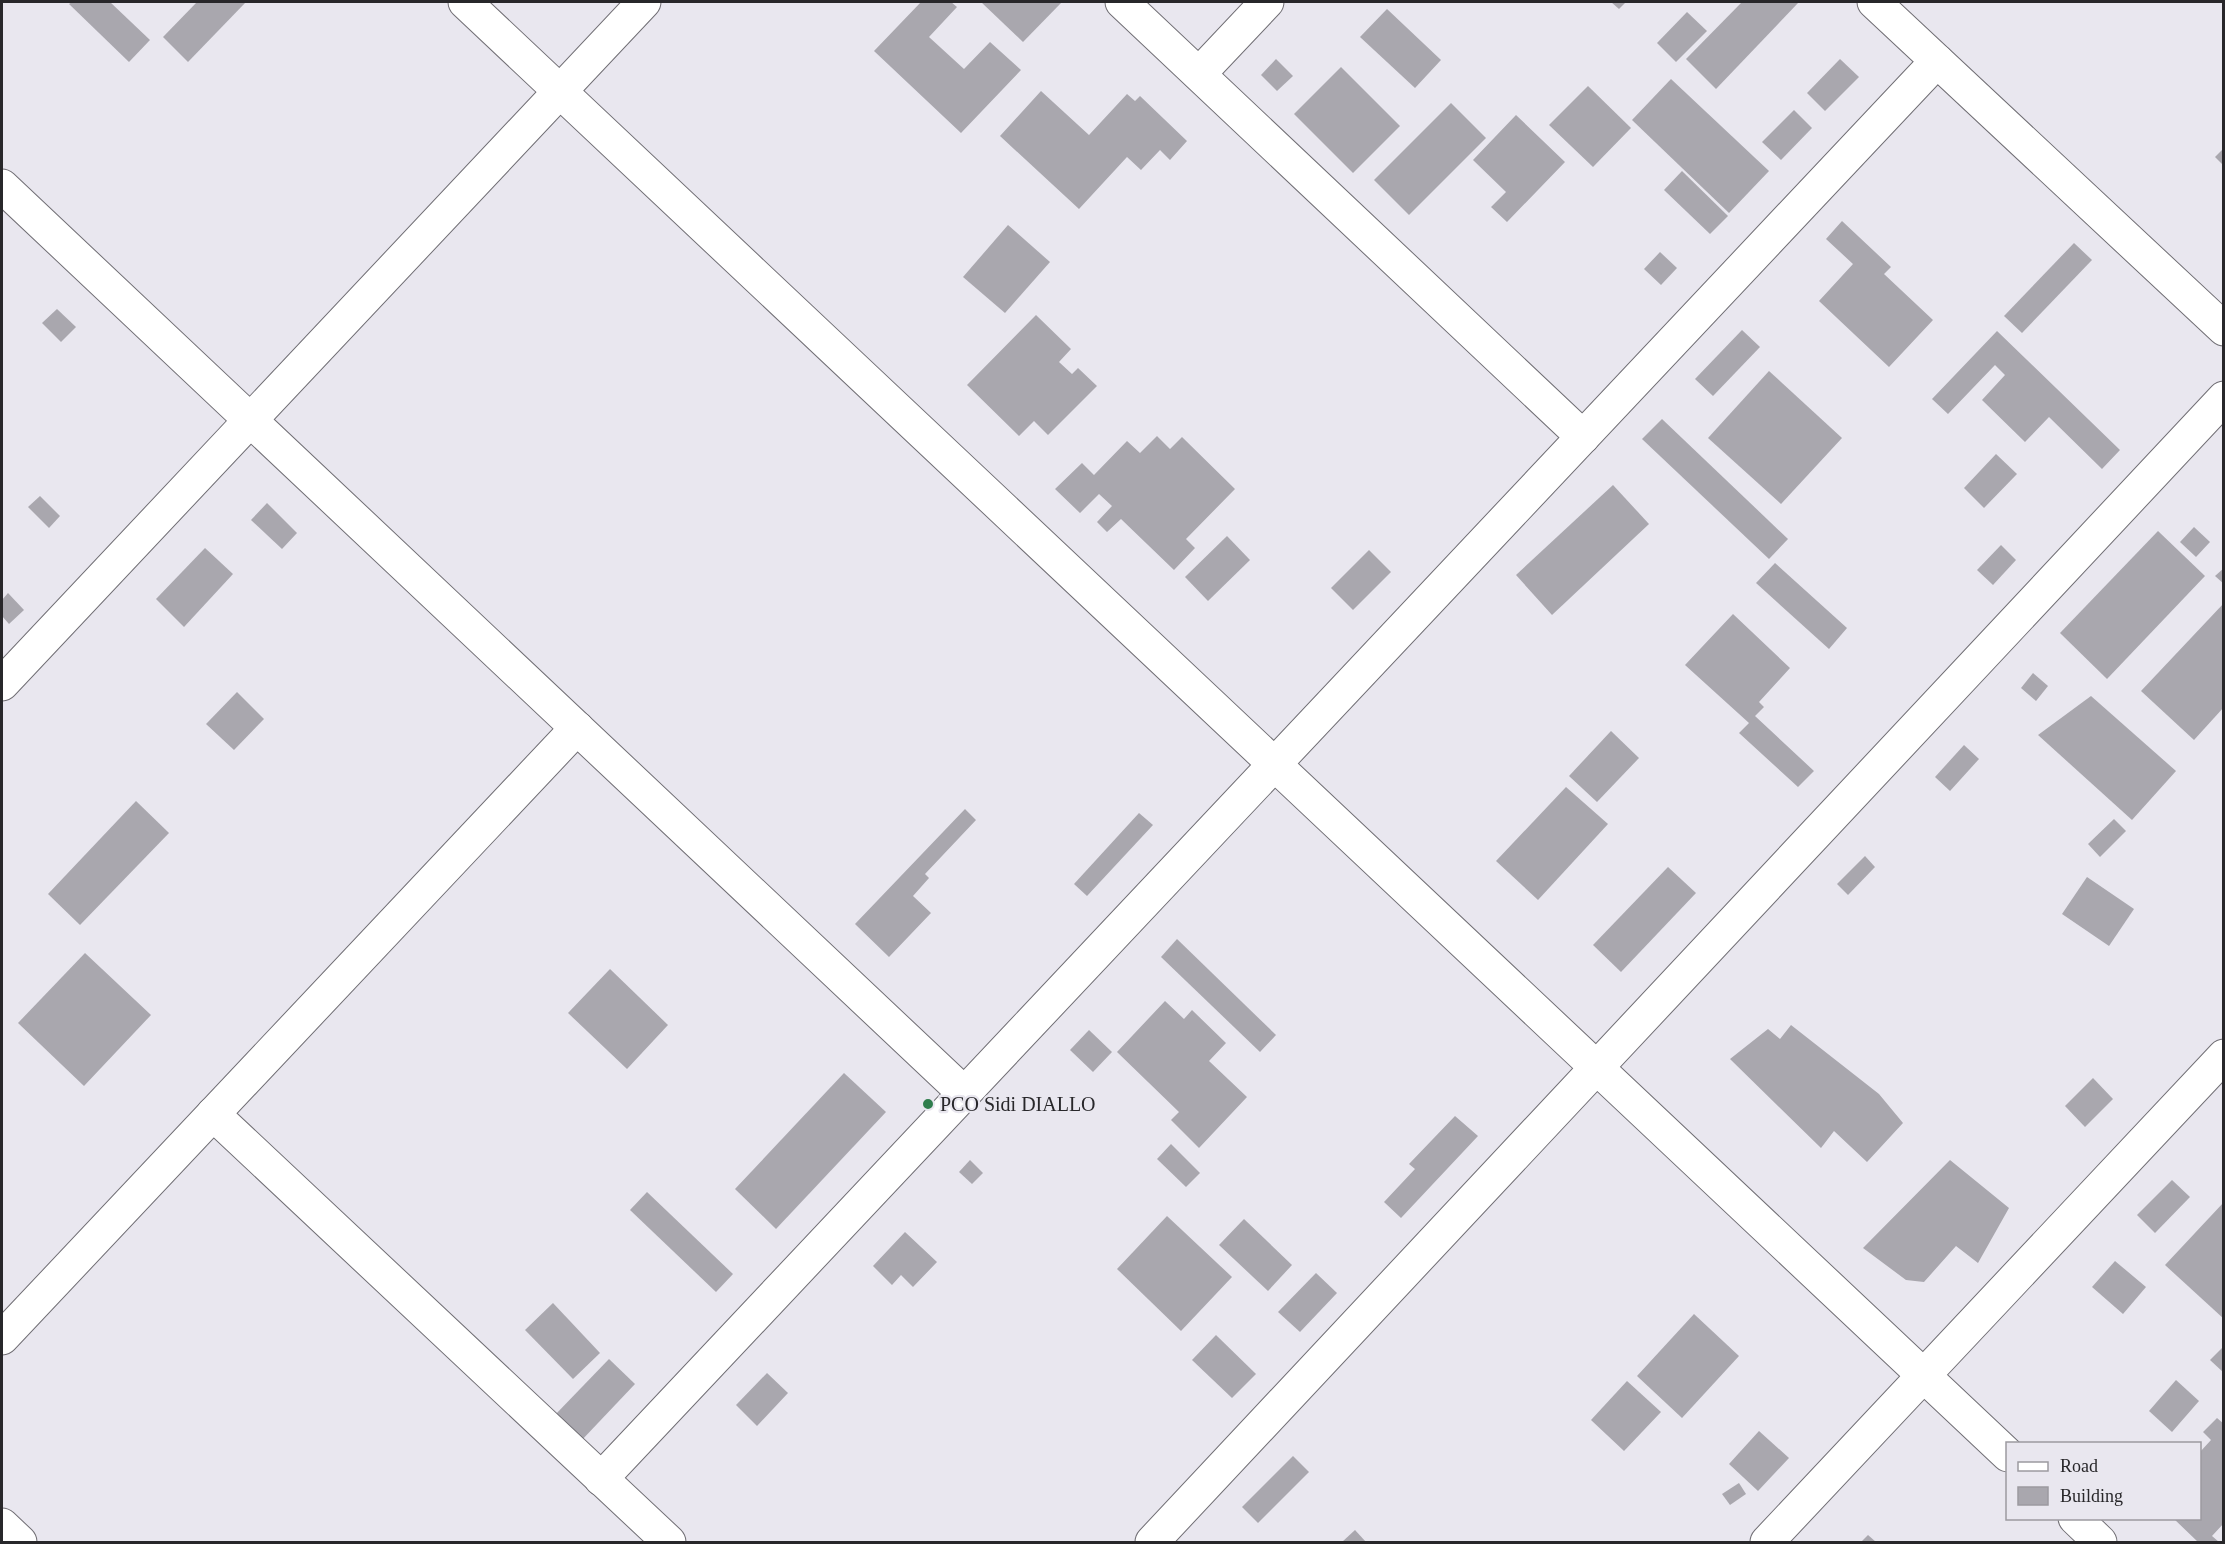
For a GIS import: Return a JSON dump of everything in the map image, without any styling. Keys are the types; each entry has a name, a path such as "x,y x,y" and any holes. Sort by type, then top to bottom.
{"street":[{"path":"465,2 2006,1454"},
{"path":"2,684 644,2"},
{"path":"1122,2 1583,437"},
{"path":"1199,74 1267,2"},
{"path":"1874,2 2223,330"},
{"path":"601,1479 1937,61"},
{"path":"2,186 964,1094"},
{"path":"1152,1542 2223,398"},
{"path":"2,1338 577,728"},
{"path":"1767,1542 2223,1059"},
{"path":"213,1114 669,1542"},
{"path":"2077,1520 2100,1542"},
{"path":"2,1525 20,1542"}],"building":[{"path":"72,2 110,2 150,40 129,62 69,4"},
{"path":"197,2 246,2 188,62 163,37"},
{"path":"921,2 951,2 957,7 929,37 964,69 990,42 1021,70 961,133 874,51"},
{"path":"981,2 1062,2 1023,42"},
{"path":"1611,2 1626,2 1619,9"},
{"path":"1742,2 1799,2 1716,89 1686,59"},
{"path":"1387,9 1441,60 1415,88 1360,37"},
{"path":"1687,12 1707,31 1676,62 1657,43"},
{"path":"1276,59 1293,76 1277,91 1261,75"},
{"path":"1840,59 1859,77 1825,111 1807,93"},
{"path":"1341,67 1400,126 1353,173 1294,114"},
{"path":"1671,79 1769,171 1729,213 1632,120"},
{"path":"1588,86 1631,128 1593,167 1549,125"},
{"path":"1041,91 1089,135 1127,94 1135,101 1140,96 1187,141 1170,160 1160,150 1141,170 1127,157 1079,209 1000,136"},
{"path":"1451,103 1486,138 1409,215 1374,180"},
{"path":"1794,110 1812,128 1781,160 1762,142"},
{"path":"1516,115 1565,162 1507,222 1491,207 1506,192 1473,160"},
{"path":"2224,148 2224,166 2215,157"},
{"path":"1682,171 1728,216 1710,234 1664,190"},
{"path":"1842,221 1891,267 1884,274 1933,320 1889,367 1819,301 1853,264 1826,239"},
{"path":"1008,225 1050,262 1005,313 963,277"},
{"path":"2074,243 2092,260 2022,333 2004,316"},
{"path":"1660,252 1677,268 1661,285 1644,269"},
{"path":"57,309 76,327 61,342 42,323"},
{"path":"1036,315 1071,349 1059,362 1072,374 1078,368 1097,386 1048,435 1034,421 1019,436 967,385"},
{"path":"1742,330 1760,347 1713,396 1695,379"},
{"path":"1997,331 2120,450 2102,469 2049,417 2025,442 1982,400 2005,375 1995,365 1948,414 1932,399"},
{"path":"1769,371 1842,438 1781,504 1708,438"},
{"path":"1662,419 1788,539 1769,559 1642,439"},
{"path":"1157,436 1170,449 1182,437 1235,489 1186,539 1195,548 1174,570 1121,519 1107,532 1097,522 1112,506 1099,494 1080,513 1055,489 1082,463 1094,475 1127,441 1140,453"},
{"path":"1996,454 2017,474 1984,508 1964,488"},
{"path":"1613,485 1649,524 1552,615 1516,575"},
{"path":"40,496 60,516 49,528 28,507"},
{"path":"267,503 297,533 282,549 251,520"},
{"path":"2194,527 2210,542 2196,557 2180,542"},
{"path":"2158,531 2205,576 2107,679 2060,633"},
{"path":"1227,536 1250,560 1208,601 1185,577"},
{"path":"2001,545 2016,560 1993,585 1977,570"},
{"path":"205,548 233,574 184,627 156,599"},
{"path":"1369,550 1391,572 1353,610 1331,588"},
{"path":"1775,563 1847,628 1829,649 1756,583"},
{"path":"2224,568 2224,584 2215,576"},
{"path":"8,593 24,610 9,624 2,616 2,600"},
{"path":"2224,603 2224,707 2194,740 2141,691"},
{"path":"1733,614 1790,668 1759,702 1764,707 1755,716 1814,771 1798,787 1739,733 1749,723 1685,665"},
{"path":"2033,673 2048,686 2036,701 2021,688"},
{"path":"237,692 264,719 234,750 206,724"},
{"path":"2091,696 2176,771 2132,820 2038,735"},
{"path":"1611,731 1639,758 1597,802 1569,776"},
{"path":"1964,745 1979,759 1950,791 1935,777"},
{"path":"1566,787 1608,824 1538,900 1496,861"},
{"path":"136,801 169,833 80,925 48,894"},
{"path":"965,809 976,820 925,874 929,878 913,896 931,913 889,957 855,924"},
{"path":"1139,813 1153,825 1087,896 1074,884"},
{"path":"2114,819 2126,831 2100,857 2088,844"},
{"path":"1865,856 1875,867 1848,895 1837,884"},
{"path":"1668,867 1696,893 1621,972 1593,945"},
{"path":"2087,877 2134,909 2109,946 2062,914"},
{"path":"1177,939 1276,1035 1260,1052 1161,957"},
{"path":"85,953 151,1015 84,1086 18,1023"},
{"path":"610,969 668,1025 627,1069 568,1013"},
{"path":"1165,1001 1184,1019 1192,1010 1226,1043 1209,1061 1247,1097 1199,1148 1171,1120 1179,1112 1117,1052"},
{"path":"1791,1025 1879,1094 1903,1123 1867,1162 1834,1131 1821,1148 1730,1059 1768,1029 1780,1039"},
{"path":"1089,1030 1112,1052 1093,1072 1070,1050"},
{"path":"844,1073 886,1112 776,1229 735,1189"},
{"path":"2093,1078 2113,1099 2085,1127 2065,1106"},
{"path":"1455,1116 1478,1136 1401,1218 1384,1202 1415,1169 1409,1164"},
{"path":"1171,1144 1200,1173 1186,1187 1157,1159"},
{"path":"970,1160 983,1173 972,1184 959,1172"},
{"path":"1950,1160 2009,1208 1978,1263 1956,1246 1924,1282 1906,1280 1863,1248"},
{"path":"2172,1180 2190,1197 2155,1233 2137,1215"},
{"path":"647,1192 733,1274 716,1292 630,1210"},
{"path":"2224,1202 2224,1319 2165,1265"},
{"path":"1167,1216 1232,1277 1181,1331 1117,1269"},
{"path":"1244,1219 1292,1265 1268,1291 1219,1245"},
{"path":"905,1232 937,1262 913,1287 901,1275 892,1285 873,1266"},
{"path":"2115,1261 2146,1287 2123,1314 2092,1287"},
{"path":"1316,1273 1337,1293 1300,1332 1278,1312"},
{"path":"553,1303 600,1353 573,1379 525,1330"},
{"path":"1694,1314 1739,1356 1682,1418 1637,1376"},
{"path":"1216,1335 1256,1374 1232,1398 1192,1360"},
{"path":"2224,1346 2224,1373 2210,1360"},
{"path":"609,1359 635,1384 580,1442 554,1416"},
{"path":"767,1373 788,1393 757,1426 736,1405"},
{"path":"2176,1380 2199,1401 2172,1432 2149,1411"},
{"path":"1627,1381 1661,1412 1624,1451 1591,1420"},
{"path":"2217,1418 2224,1424 2224,1523 2212,1536 2219,1542 2198,1542 2175,1520 2201,1520 2201,1451 2211,1440 2203,1432"},
{"path":"1759,1431 1789,1458 1758,1491 1729,1464"},
{"path":"1293,1456 1309,1472 1258,1523 1242,1507"},
{"path":"1739,1483 1746,1494 1730,1505 1722,1494"},
{"path":"1355,1530 1366,1542 1342,1542"},
{"path":"1868,1535 1876,1542 1861,1542"}],"place":[{"name":"PCO Sidi DIALLO","path":"928,1104"}]}
